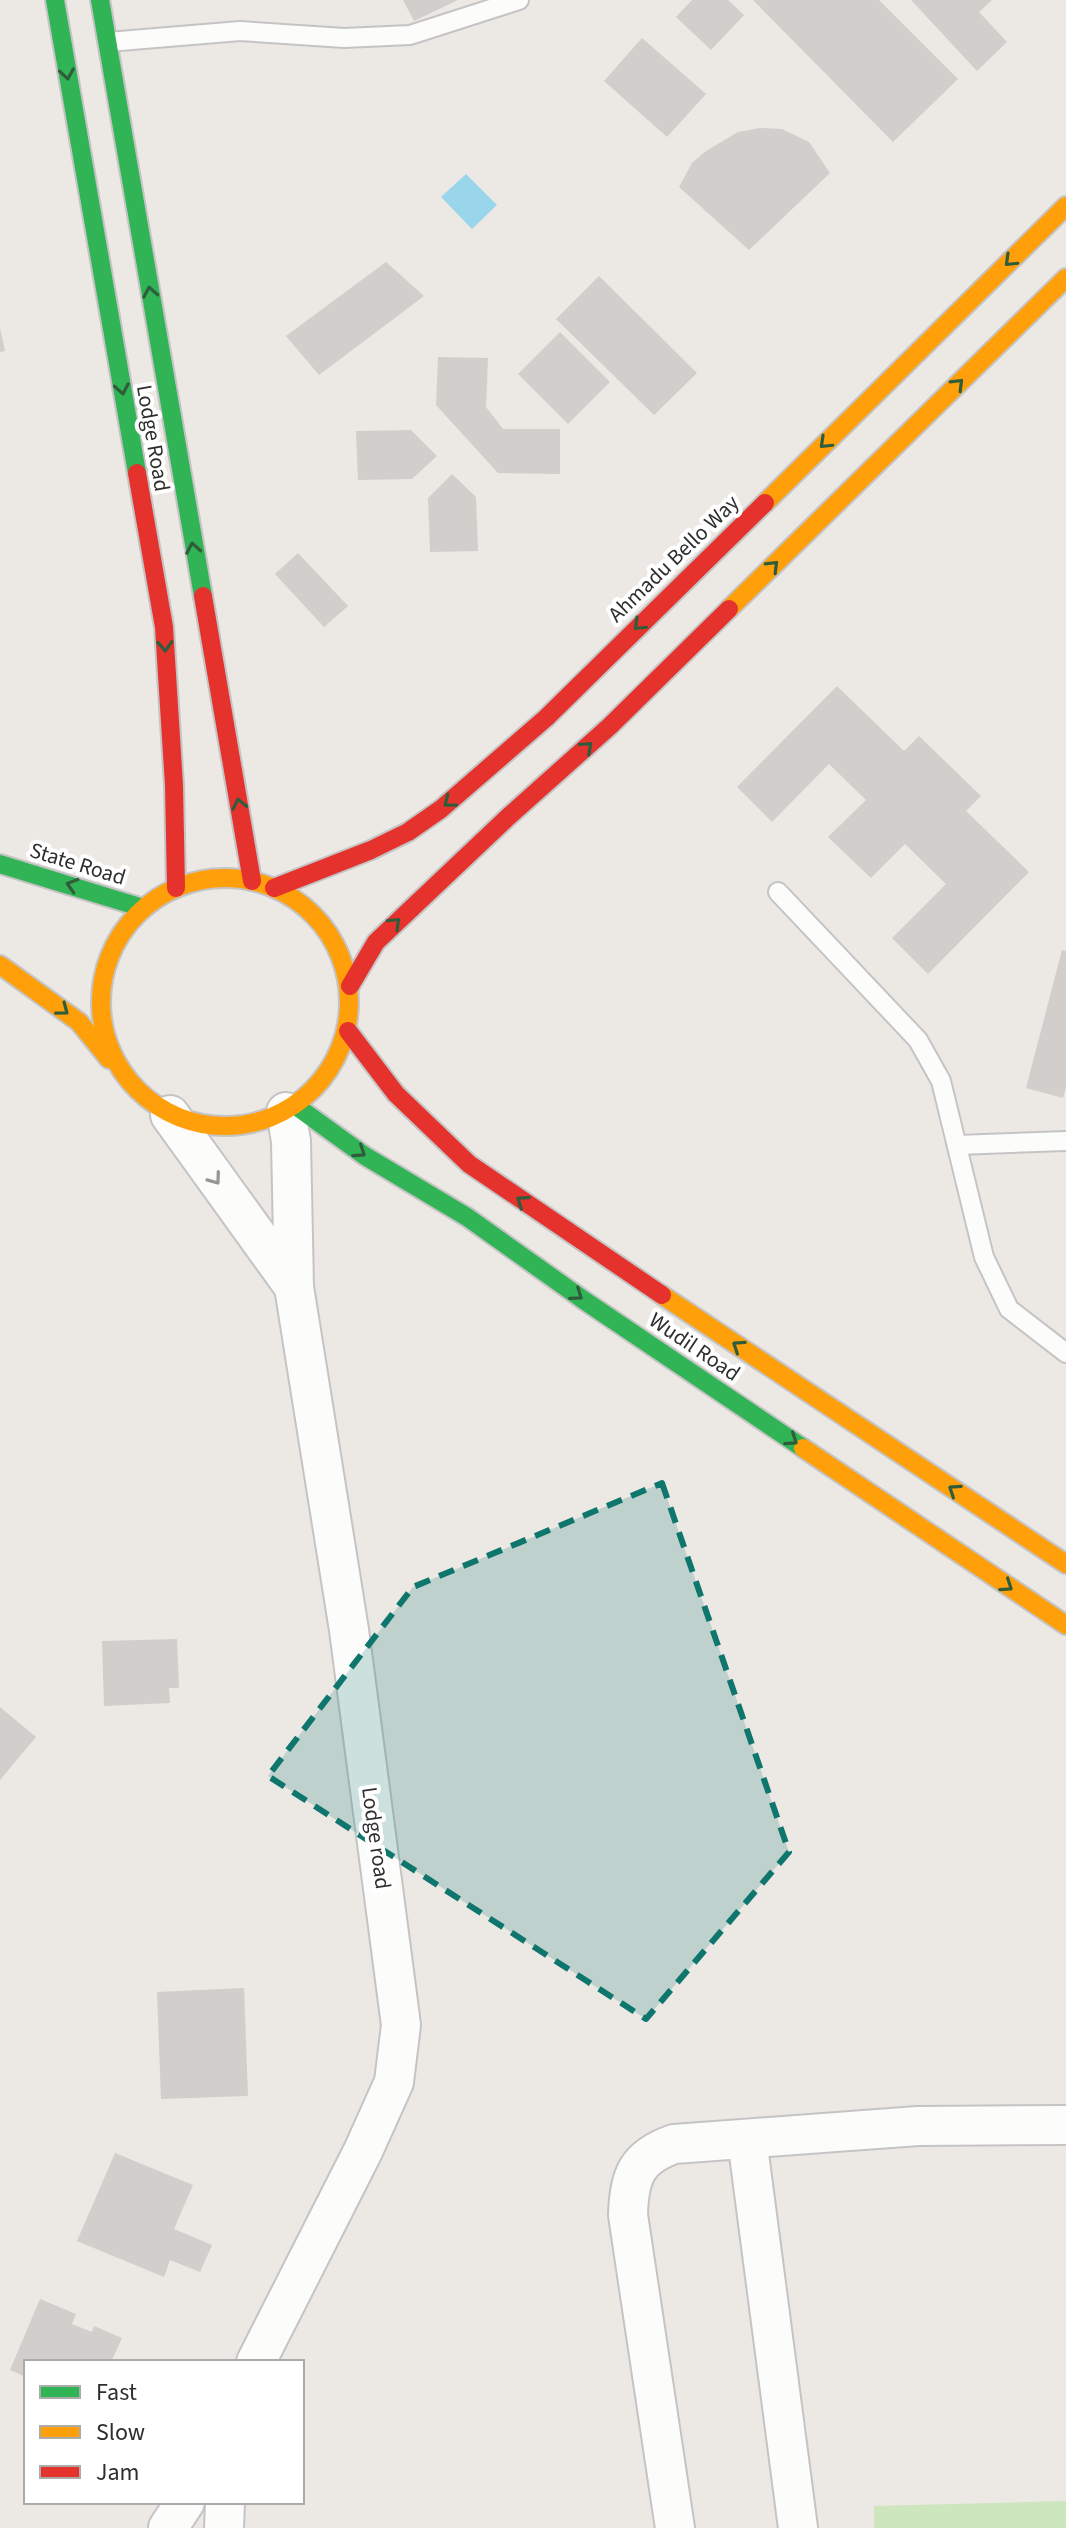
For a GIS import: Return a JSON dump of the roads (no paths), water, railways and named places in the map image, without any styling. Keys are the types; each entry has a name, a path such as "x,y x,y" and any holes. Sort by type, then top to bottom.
{"main road":[{"name":"Lodge Road","path":"55,0 164,627 174,785 176,888"},
{"name":"Lodge Road","path":"100,0 252,881"},
{"name":"Ahmadu Bello Way","path":"274,888 322,871 422,823 478,780 546,718 1066,206"},
{"path":"350,986 376,942 610,726 1066,278"},
{"name":"State Road","path":"0,864 143,908"},
{"path":"0,965 79,1022 122,1074 170,1115 208,1126 248,1125 291,1109 330,1072 348,1031 350,986 337,944 310,911 274,888 252,881 214,878 176,888 143,908 119,936 104,969 100,1005 106,1041 122,1074"},
{"name":"Wudil Road","path":"348,1031 396,1094 469,1164 1066,1564"},
{"name":"Wudil Road","path":"291,1109 467,1217 585,1301 1066,1625"}],"street":[{"name":"Lodge road","path":"257,2360 363,2151 394,2082 401,2025 349,1630 294,1287 291,1109"},
{"path":"170,1115 294,1287"},
{"path":"675,2528 628,2215 628,2188 638,2167 656,2150 674,2144 918,2126 1066,2125"},
{"path":"747,2139 798,2528"},
{"path":"168,2528 184,2504"},
{"path":"224,2528 225,2504"}],"lane":[{"path":"108,42 240,31 344,38 410,35 519,0"},
{"path":"778,892 918,1040 941,1081 984,1257 1009,1309 1066,1353"},
{"path":"957,1145 1066,1141"}],"water":[{"path":"466,174 497,205 472,229 441,197"}]}
